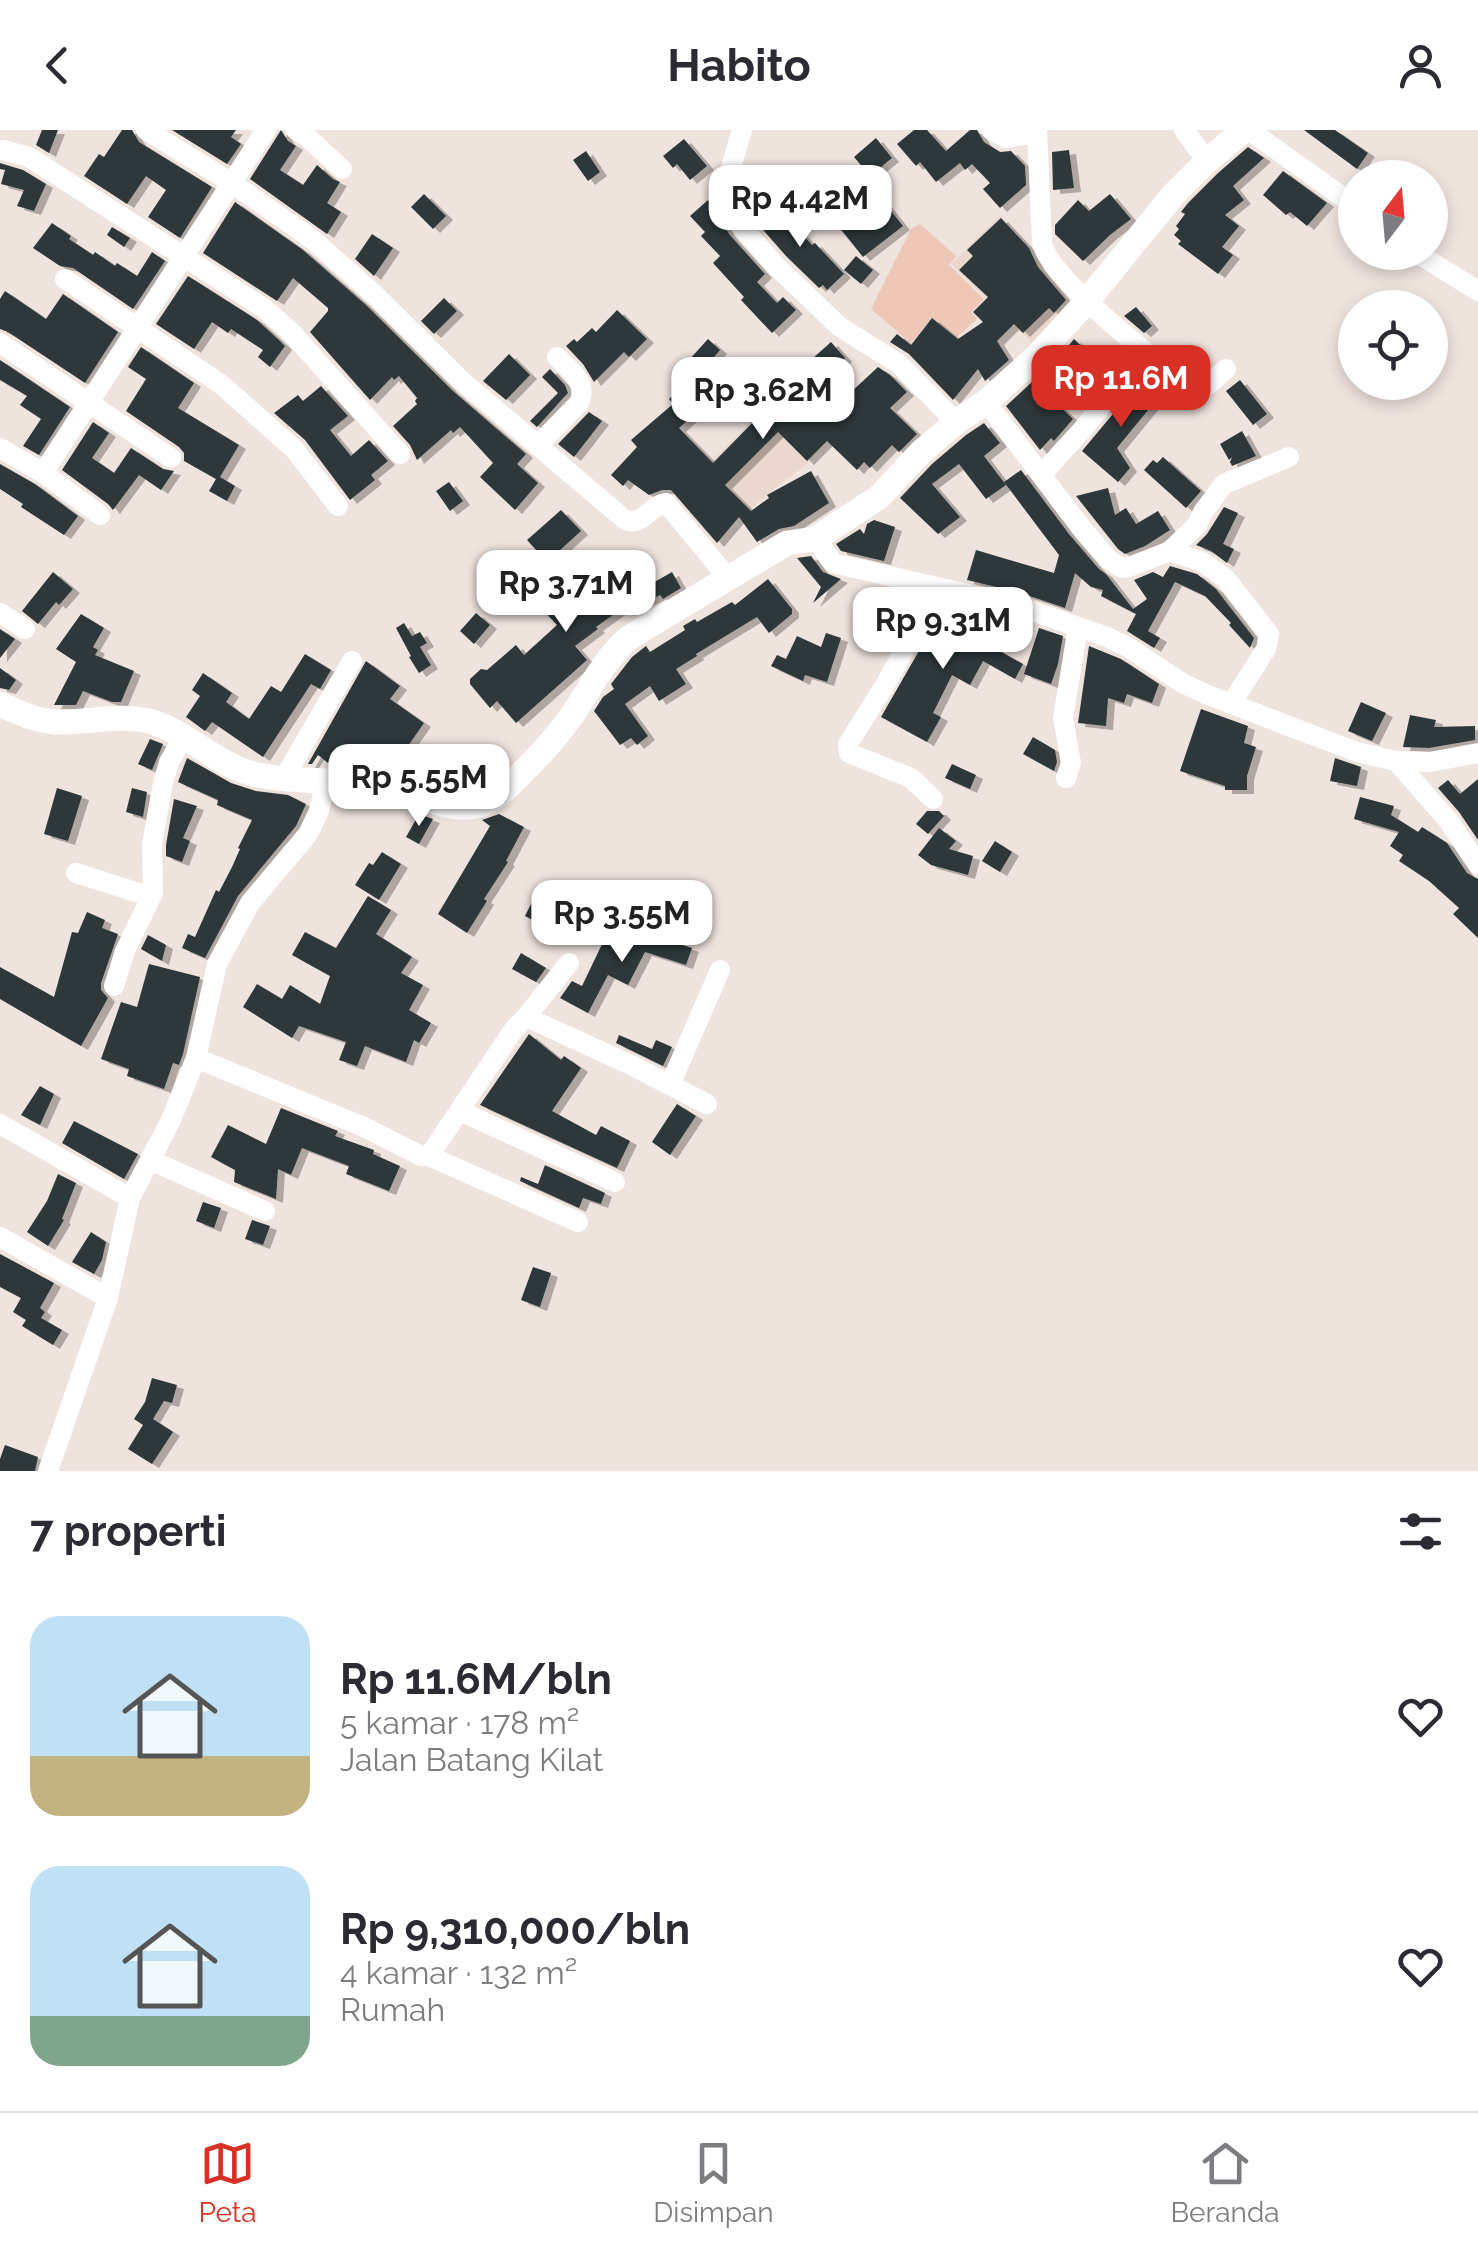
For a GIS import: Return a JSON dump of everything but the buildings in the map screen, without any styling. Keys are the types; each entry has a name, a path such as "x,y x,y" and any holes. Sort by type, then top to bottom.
{"street":[{"path":"146,130 312,239 462,381 630,523 666,503 728,578"},
{"path":"42,473 266,130"},
{"path":"296,130 342,169"},
{"path":"742,130 723,195 740,224 776,266 840,327 898,364 956,422"},
{"path":"991,130 1006,138 1037,131 1044,254 1087,301 1195,389 1204,388 1226,369"},
{"path":"1184,130 1207,162"},
{"path":"0,704 38,720 107,718 152,722 248,772 334,781 354,778 459,808 486,802 505,790 566,724 614,650 650,623 787,543 816,539 879,497 921,452 1038,356 1174,194 1247,130 1338,194"},
{"path":"3,150 29,157 265,310 290,331 400,454"},
{"path":"1444,270 1478,291"},
{"path":"65,279 222,385 294,450 338,506"},
{"path":"0,343 171,458"},
{"path":"1041,474 1146,352"},
{"path":"538,445 582,396 579,378 557,358"},
{"path":"986,402 1080,526 1122,568 1170,551 1197,525 1224,484 1289,457"},
{"path":"0,448 100,515"},
{"path":"816,539 833,564 1014,606 1078,626 1128,647 1182,683 1357,752 1396,761 1447,761 1478,754"},
{"path":"1170,551 1203,562 1226,579 1269,634 1266,650 1231,704"},
{"path":"933,799 911,778 849,754 847,749 938,589"},
{"path":"0,613 25,629"},
{"path":"1066,778 1071,763 1063,718 1078,626"},
{"path":"284,778 352,661"},
{"path":"114,986 125,950 153,893 152,844 163,783 169,762 187,738"},
{"path":"1396,761 1448,820 1478,865"},
{"path":"48,1471 108,1298 130,1198 171,1120 196,1058 217,964 250,904 308,834 323,793 315,778"},
{"path":"76,874 153,893"},
{"path":"429,1156 514,1028 569,963"},
{"path":"670,1085 720,970"},
{"path":"526,1017 707,1104"},
{"path":"196,1058 578,1222"},
{"path":"460,1111 615,1182"},
{"path":"0,1124 130,1198"},
{"path":"150,1160 264,1211"},
{"path":"0,1237 108,1298"}],"shaded area":[{"path":"1000,215 1079,296 1033,344 951,264"},
{"path":"920,224 956,256 949,265 984,299 971,312 977,319 957,337 932,318 911,343 871,309 911,229"},
{"path":"804,371 848,417 806,465 751,509 706,466"}]}
